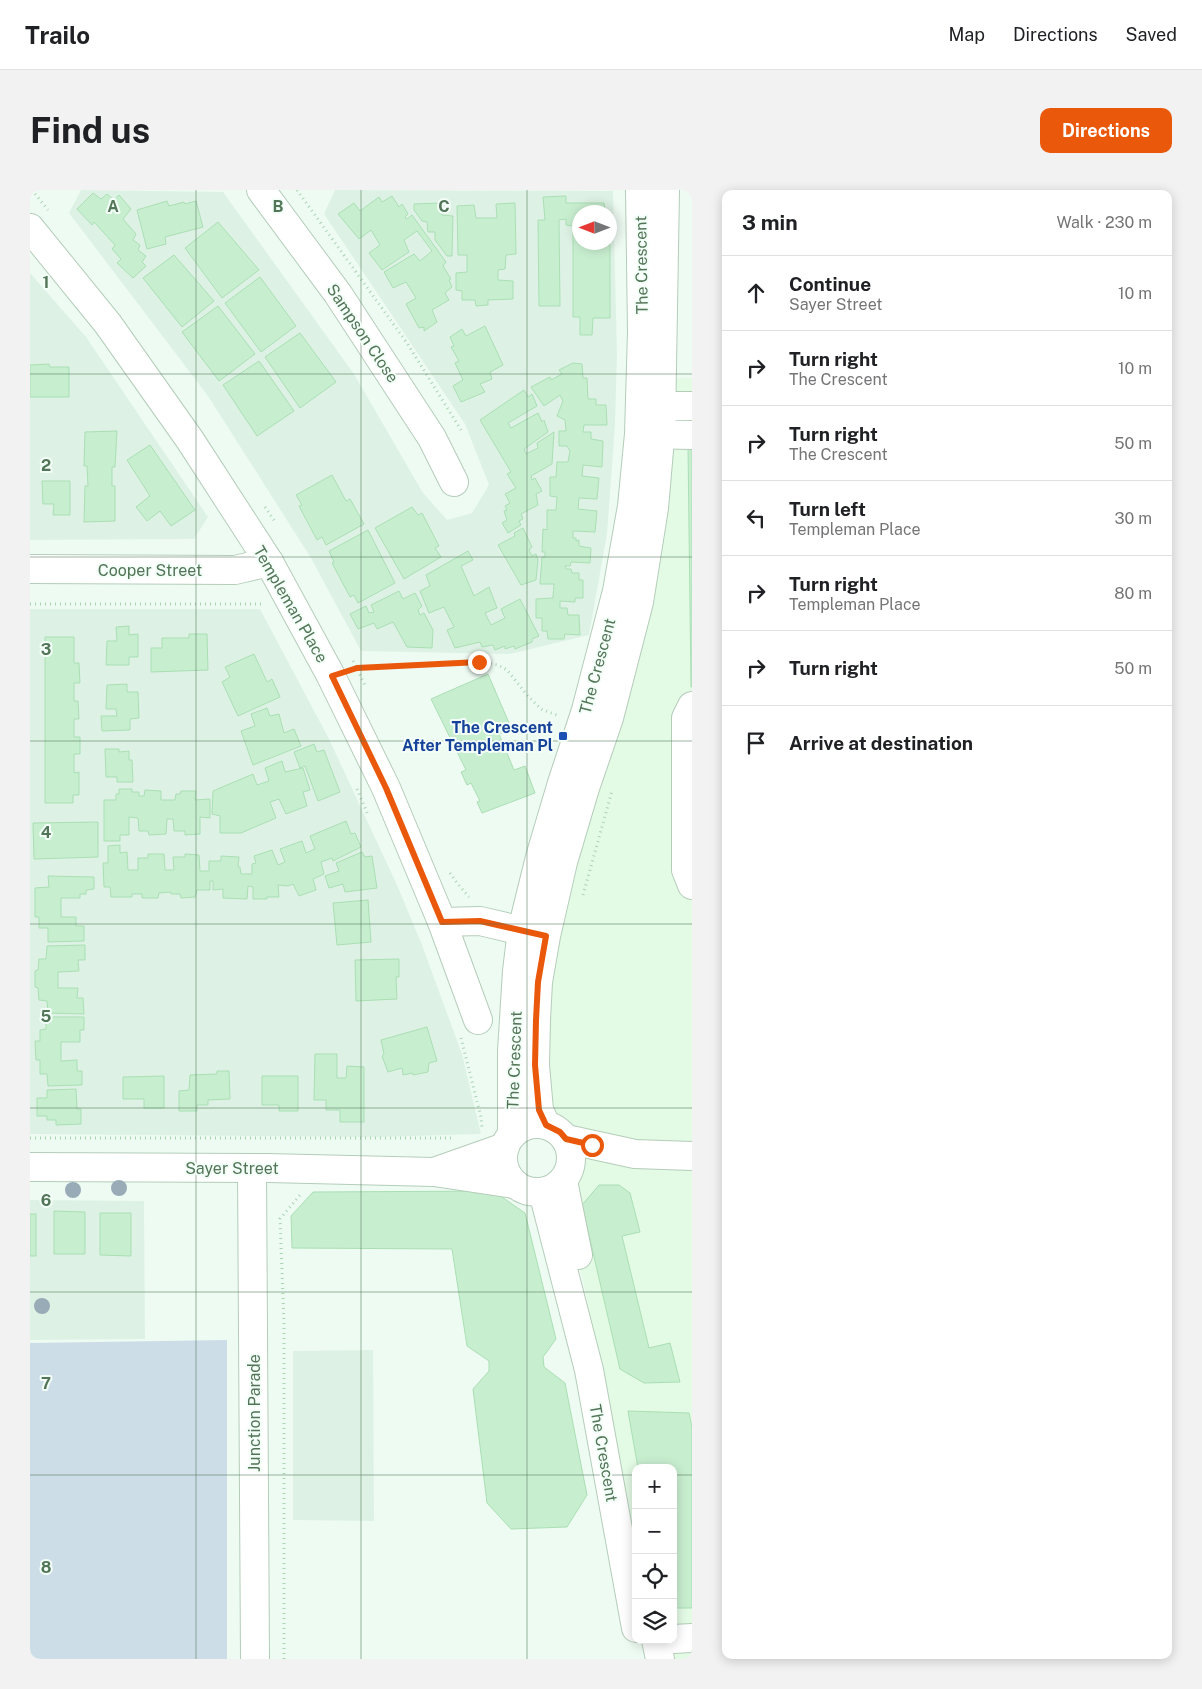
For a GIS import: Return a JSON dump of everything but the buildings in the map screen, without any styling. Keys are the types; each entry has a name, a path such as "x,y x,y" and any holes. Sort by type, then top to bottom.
{"street":[{"name":"Sampson Close","path":"261,190 338,294 432,438 454,482"},
{"name":"The Crescent","path":"515,1184 508,1177 504,1168 500,1146 512,1051 518,971 563,862 584,788 609,718 639,602 654,508 642,332 640,190"},
{"name":"The Crescent","path":"649,434 662,406 665,190"},
{"name":"Templeman Place","path":"40,221 108,324 190,440 269,562 342,668 386,788 442,922 468,1026"},
{"path":"662,406 692,406"},
{"path":"649,434 692,435"},
{"name":"Cooper Street","path":"30,569 235,570 269,562"},
{"path":"692,706 686,718 686,870 692,885"},
{"path":"442,922 480,921 534,933"},
{"name":"The Crescent","path":"534,933 538,982 535,1056 539,1110 570,1148 571,1158 559,1181 588,1370 632,1606"},
{"name":"The Crescent","path":"500,1146 518,1129 527,1125 536,1123 556,1132"},
{"path":"556,1132 635,1154 692,1156"},
{"name":"Sayer Street","path":"434,1172 500,1146"},
{"path":"515,1184 524,1190 534,1192 635,1154"},
{"name":"Sayer Street","path":"30,1167 252,1168 434,1172 515,1184"},
{"name":"Junction Parade","path":"252,1168 255,1659"},
{"name":"The Crescent","path":"559,1181 632,1520"},
{"path":"677,1639 692,1638"},
{"path":"639,1644 641,1659"},
{"path":"657,1644 660,1659"}],"path":[{"path":"32,190 40,221"},
{"path":"297,190 407,344 461,430"},
{"path":"262,502 278,526"},
{"path":"30,604 263,604 267,612"},
{"path":"342,668 479,662 498,665 507,670 541,709 562,717"},
{"path":"342,668 357,668"},
{"path":"357,668 370,694"},
{"path":"353,781 368,815"},
{"path":"448,870 456,883 476,904"},
{"path":"468,1026 481,1117 500,1146"},
{"path":"30,1138 454,1138"},
{"path":"284,1659 284,1322 280,1219 300,1195 310,1195"}],"shaded area":[{"path":"81,190 223,192 354,374 423,493 447,520 472,513 489,485 465,424 324,214 335,190 613,191 613,205 572,205 572,250 614,250 617,353 615,424 607,534 589,635 510,654 361,651 311,558 208,396 69,213"},
{"path":"30,273 86,337 208,517 194,539 30,540"},
{"path":"692,378 692,1659 660,1659 670,1644 677,1644 677,1464 632,1464 632,1519 566,1197 567,1175 571,1159 570,1148 539,1110 535,1065 662,379"},
{"path":"30,609 260,609 329,739 397,885 422,945 462,1054 481,1134 376,1137 30,1134"},
{"path":"30,1200 144,1201 145,1339 30,1340"},
{"path":"227,1340 227,1659 30,1659 30,1343"},
{"path":"373,1350 374,1521 293,1520 293,1351"}],"place":[{"name":"The Crescent After Templeman Pl","path":"563,736"}],"route":[{"path":"479,662 357,668 332,676 386,788 442,922 460,920 480,921 546,936 538,982 536,1020 535,1065 539,1110 546,1125 560,1132 566,1139 592,1145"}]}
